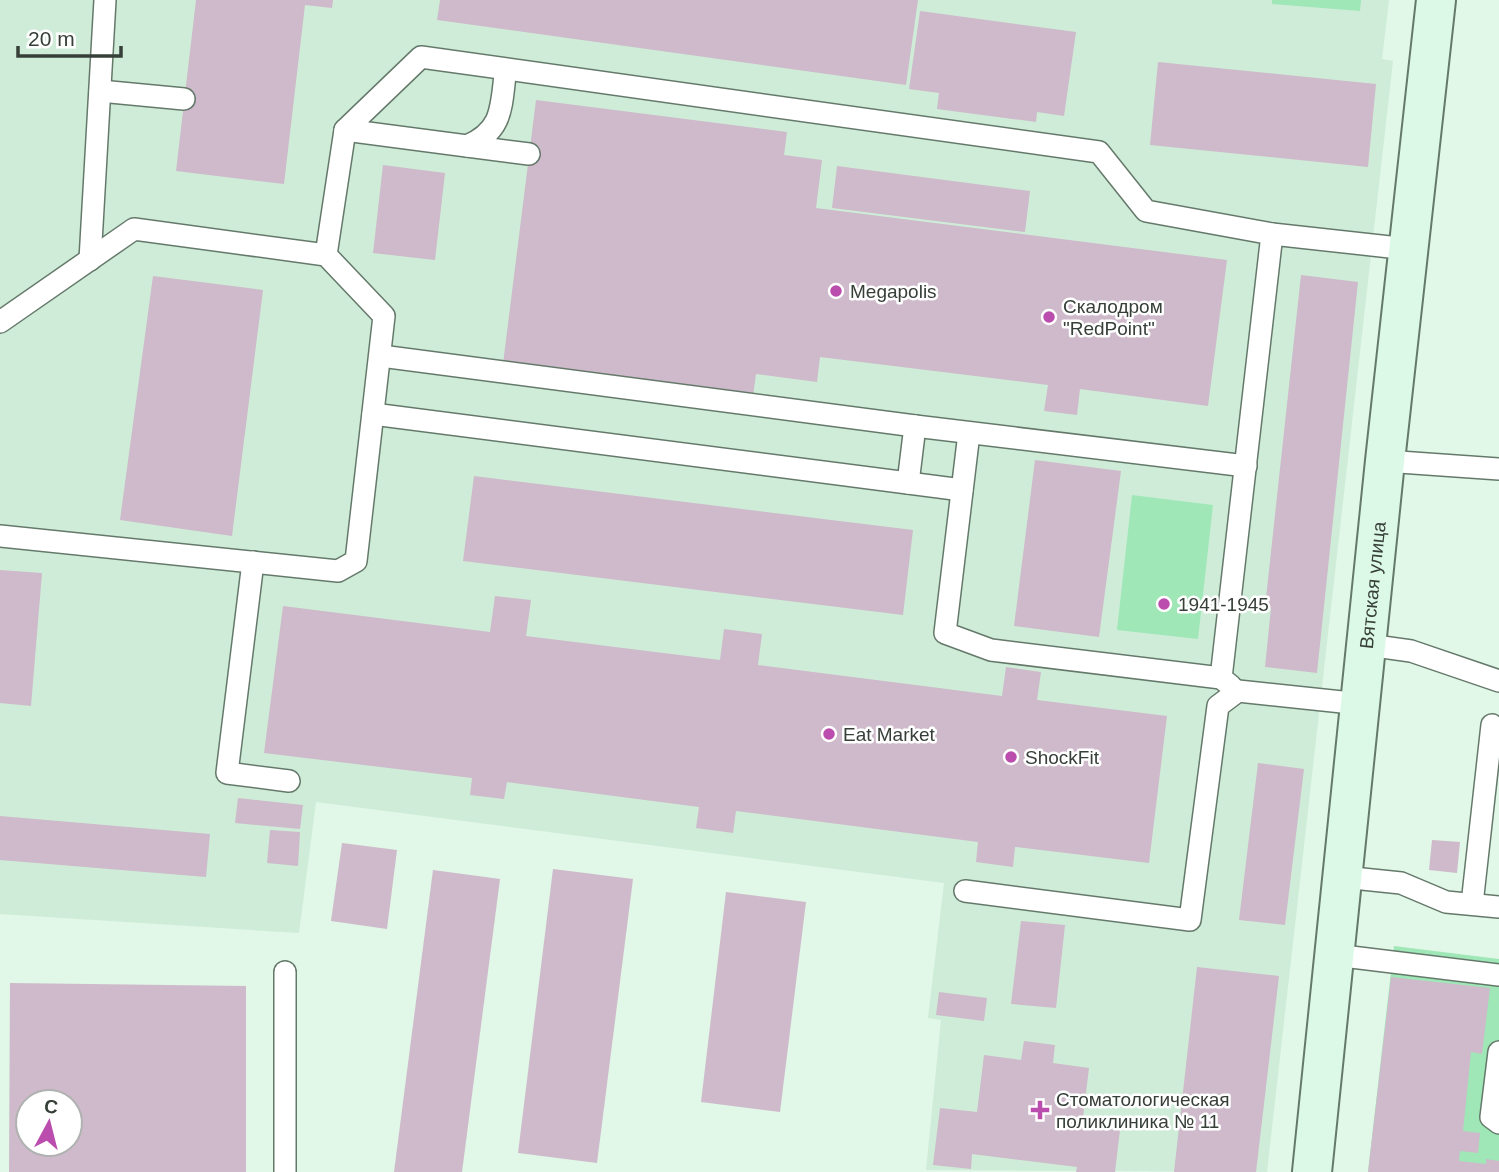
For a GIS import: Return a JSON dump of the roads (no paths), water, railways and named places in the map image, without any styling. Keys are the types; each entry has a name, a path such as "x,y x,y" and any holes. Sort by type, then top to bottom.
{"street":[{"name":"Вятская улица","path":"1312,1172 1385,461 1436,0"}],"lane":[{"path":"90,260 105,0"},
{"path":"326,255 345,130 421,57 1099,152 1146,211 1272,234 1408,249"},
{"path":"467,146 485,138 500,116 505,75"},
{"path":"100,91 184,99"},
{"path":"345,130 529,154"},
{"path":"0,322 134,229 326,255 384,316 356,561 338,571 0,536"},
{"path":"965,891 1190,920 1218,706 1230,684 1246,466 1272,234"},
{"path":"381,356 969,433 1246,466"},
{"path":"373,414 962,490"},
{"path":"908,483 915,425"},
{"path":"969,433 946,633 990,650 1361,704"},
{"path":"1385,461 1499,469"},
{"path":"253,562 227,773 289,780"},
{"path":"1368,645 1411,651 1499,681"},
{"path":"1472,904 1492,725"},
{"path":"1343,877 1401,883 1446,902 1499,907"},
{"path":"1335,955 1499,975"},
{"path":"285,972 285,1172"},
{"path":"1499,1052 1491,1117 1499,1123"}],"place":[{"name":"Megapolis","path":"836,291"},
{"name":"Скалодром \"RedPoint\"","path":"1049,317"},
{"name":"1941-1945","path":"1164,604"},
{"name":"Eat Market","path":"829,734"},
{"name":"ShockFit","path":"1011,757"},
{"name":"Стоматологическая поликлиника № 11","path":"1040,1110"}]}
